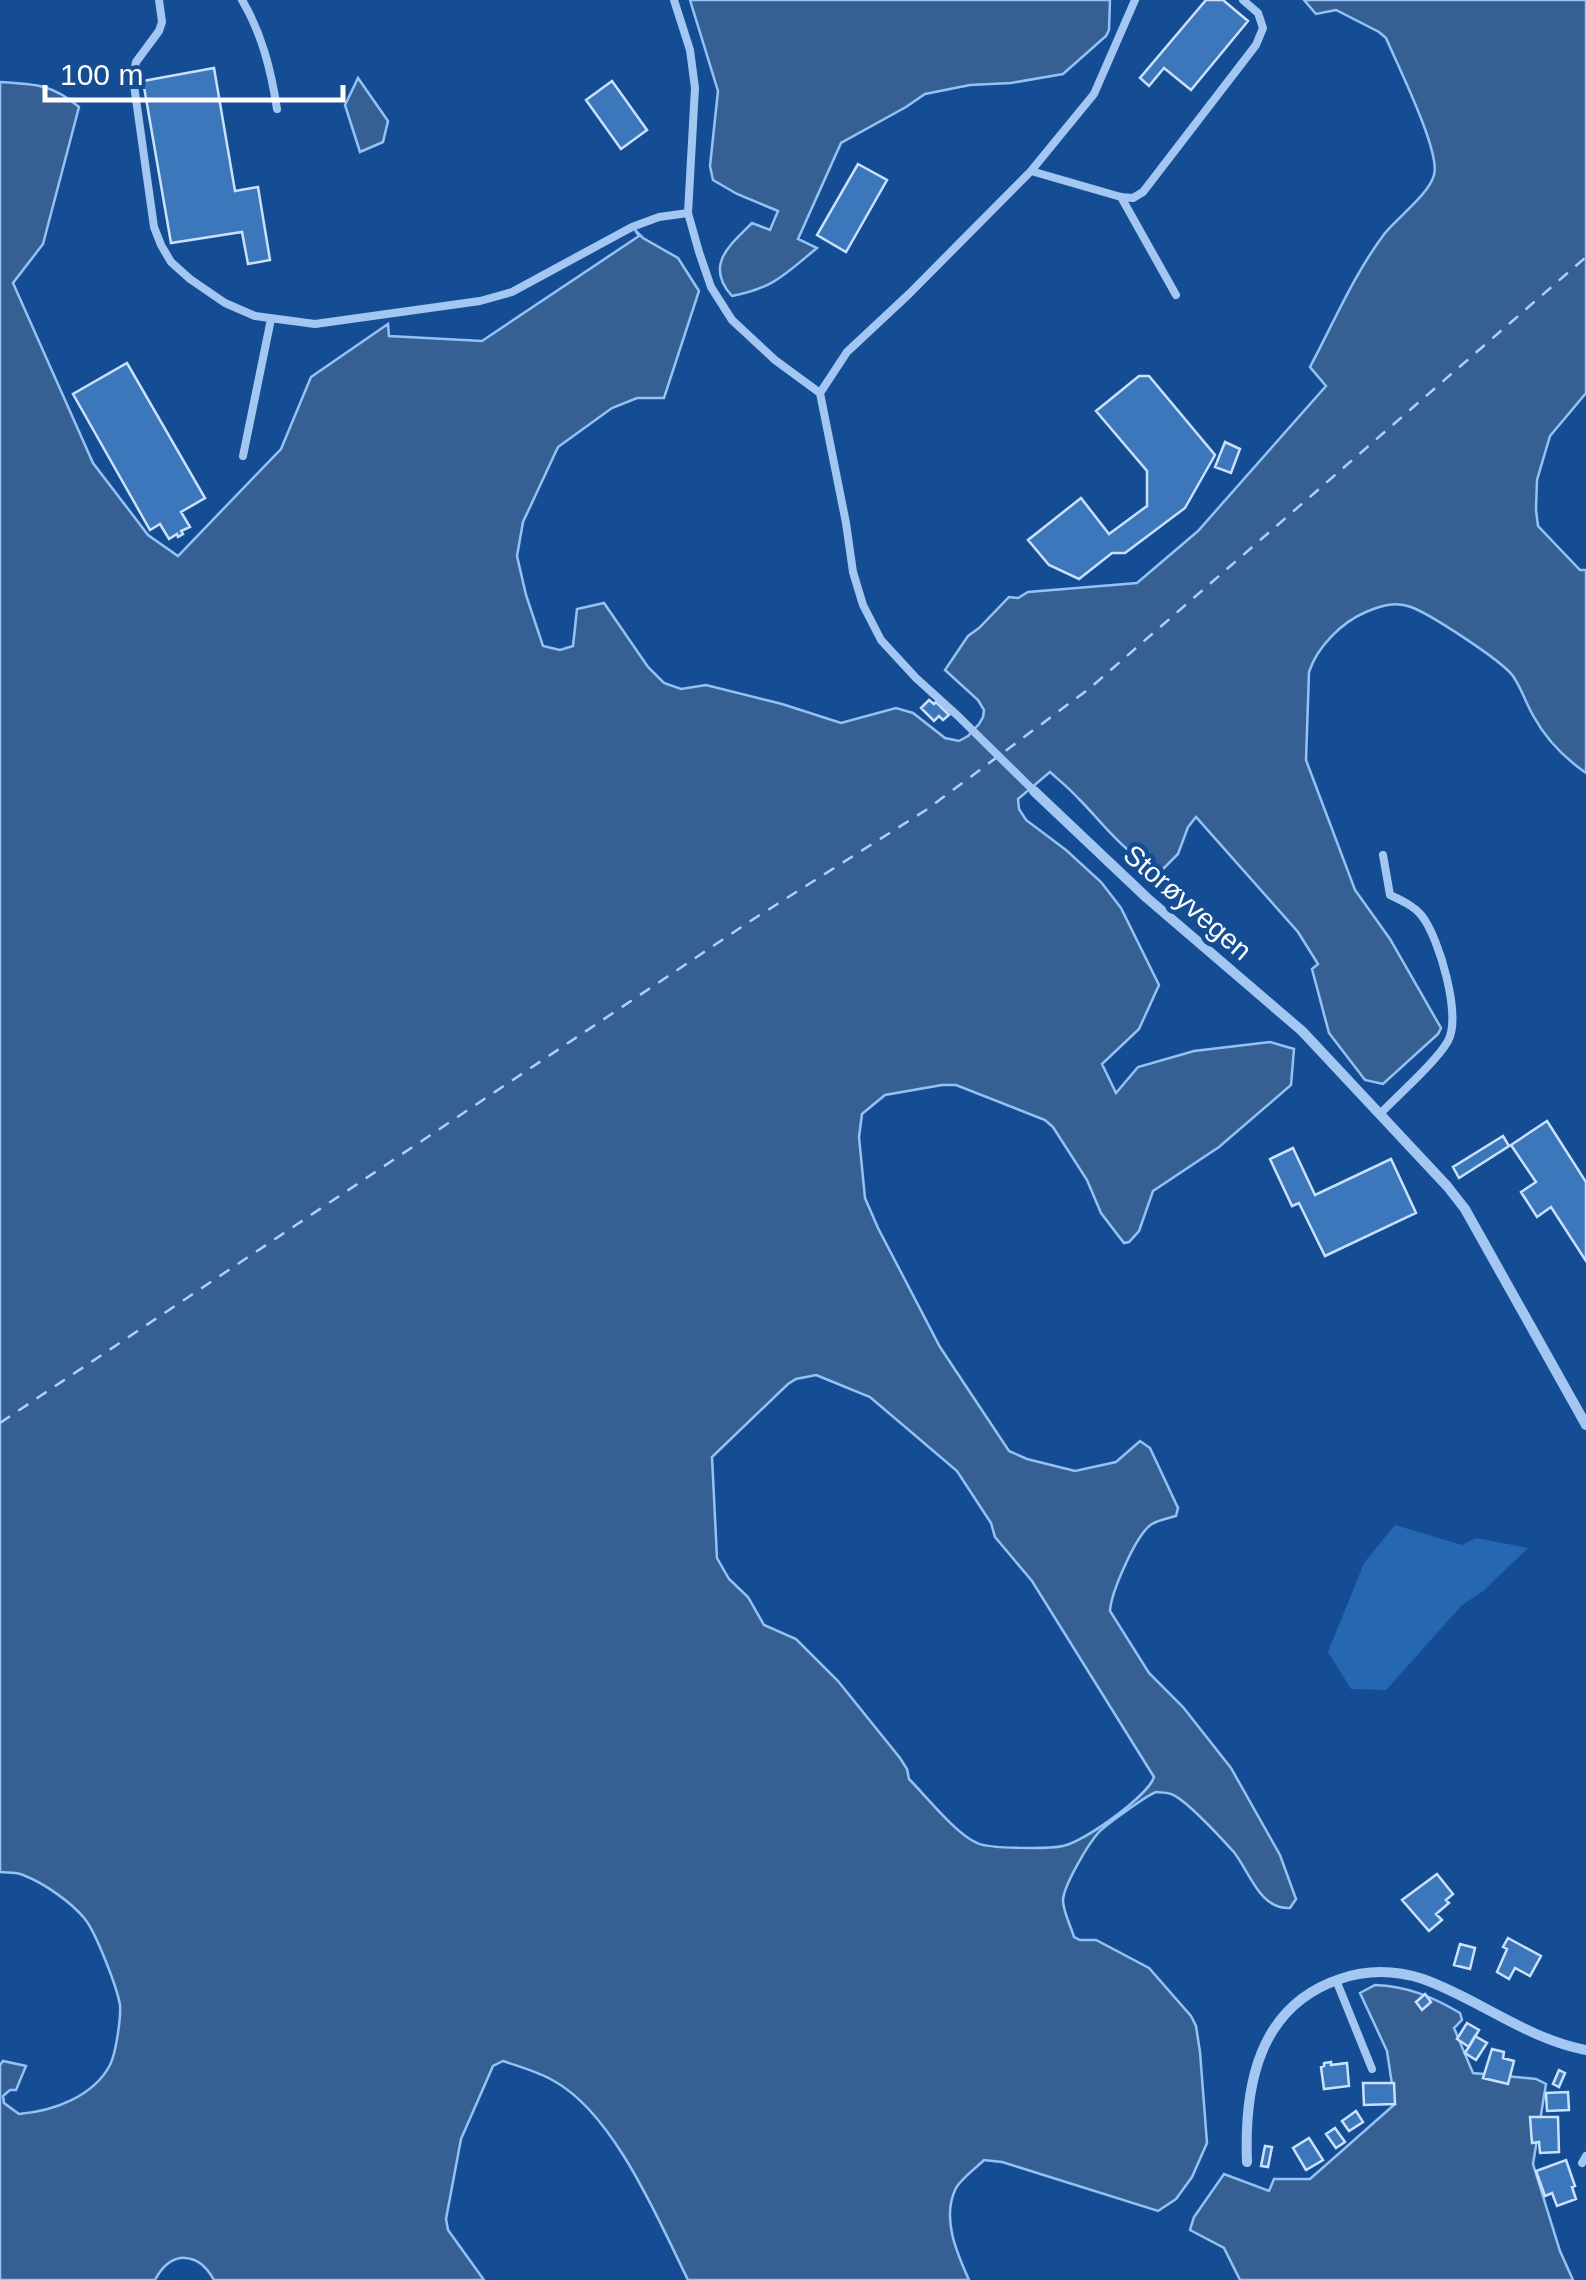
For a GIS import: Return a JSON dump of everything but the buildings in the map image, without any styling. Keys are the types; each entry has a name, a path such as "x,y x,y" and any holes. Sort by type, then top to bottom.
{"street":[{"name":"Storøyvegen","path":"1034,792 1147,898 1302,1031 1446,1186 1465,1209 1586,1425"},
{"path":"1247,2162 1250,2098 1262,2050 1272,2029 1307,1994 1360,1972 1378,1970 1421,1978 1556,2042 1586,2050"}],"lane":[{"path":"159,0 159,32 136,62 133,78 154,227 171,262 190,279 225,303 255,316 315,324 480,301 512,292 632,227 659,217 688,213"},
{"path":"242,0 270,66 277,109"},
{"path":"674,0 690,50 695,88 688,213 698,252 712,287 732,320 775,360 820,393 847,352 1031,171 1094,94 1135,0"},
{"path":"1031,171 1121,197 1132,198 1143,192 1256,45 1263,28 1258,13 1242,0"},
{"path":"1121,197 1176,294"},
{"path":"242,456 271,319"},
{"name":"Storøyvegen","path":"820,393 853,572 863,605 881,640 1034,792"},
{"path":"1380,1114 1443,1049 1452,1033 1453,1012 1437,946 1422,916 1390,895 1382,855"},
{"path":"1336,1980 1372,2070"}],"shaded area":[{"path":"690,0 1110,0 1109,30 1063,74 925,94 841,143 798,239 817,248 769,284 732,296 720,275 723,256 752,223 770,230 778,211 713,180 710,166 718,91"},
{"path":"1304,0 1586,0 1586,393 1550,436 1537,480 1536,510 1538,526 1580,570 1586,570 1586,773 1544,733 1513,676 1465,638 1405,605 1382,606 1357,616 1324,645 1309,672 1306,760 1355,890 1390,939 1441,1028 1438,1034 1383,1084 1365,1080 1329,1033 1312,969 1318,964 1298,932 1196,817 1178,854 1163,869 1127,849 1050,772 1018,799 1019,809 1026,820 1101,882 1121,908 1159,985 1139,1029 1102,1064 1116,1093 1138,1067 1194,1051 1270,1042 1294,1049 1291,1085 1219,1147 1153,1191 1139,1231 1124,1243 1101,1213 1087,1180 1045,1120 956,1085 942,1085 885,1095 862,1114 859,1137 865,1198 878,1228 940,1347 1009,1451 1075,1471 1116,1462 1140,1441 1150,1448 1178,1508 1176,1516 1152,1524 1139,1539 1120,1578 1110,1611 1149,1673 1183,1707 1231,1768 1280,1855 1296,1899 1290,1908 1270,1903 1233,1851 1203,1820 1177,1797 1156,1792 1099,1832 1077,1865 1063,1900 1074,1937 1096,1940 1149,1968 1196,2026 1207,2143 1192,2177 1176,2199 1158,2211 1002,2162 984,2160 956,2188 950,2211 952,2235 969,2280 688,2280 632,2170 596,2117 554,2081 503,2061 493,2066 461,2139 446,2219 448,2230 484,2280 214,2280 208,2270 185,2258 169,2263 155,2280 0,2280 0,2065 3,2061 26,2066 16,2090 3,2096 4,2103 19,2114 71,2100 93,2086 110,2065 120,2011 111,1974 85,1919 40,1883 20,1874 0,1872 0,82 42,87 79,107 43,244 13,283 93,463 148,535 178,556 281,449 311,377 388,324 389,336 482,341 639,236 635,230 678,258 699,291 664,398 637,398 612,408 558,447 523,522 517,556 543,646 560,650 573,646 577,609 604,603 648,667 664,683 681,689 706,685 841,723 896,708 913,713 945,738 959,741 979,724 984,710 945,670 968,636 1009,597 1137,583 1198,531 1326,386 1310,367 1345,298 1385,233 1431,182 1431,148 1386,38 1336,10 1316,14","holes":["816,1375 870,1397 957,1471 991,1523 995,1537 1032,1581 1154,1777 1128,1806 1073,1843 1045,1848 994,1846 977,1843 960,1832 909,1779 900,1758 838,1681 796,1639 764,1625 717,1558 712,1457 796,1379"]},
{"path":"358,78 388,121 383,142 360,152 345,105"},
{"path":"1395,1525 1462,1545 1476,1538 1528,1548 1482,1592 1462,1605 1386,1690 1351,1689 1328,1652 1364,1563"},
{"path":"1375,1985 1419,1993 1460,2013 1462,2020 1454,2028 1473,2073 1536,2079 1546,2084 1533,2164 1573,2280 1240,2280 1224,2248 1190,2230 1194,2217 1224,2174 1269,2191 1274,2179 1310,2179 1395,2104 1387,2051 1360,1993"}],"ferry route":[{"path":"0,1423 752,920 926,810 1090,688 1586,257"}]}
